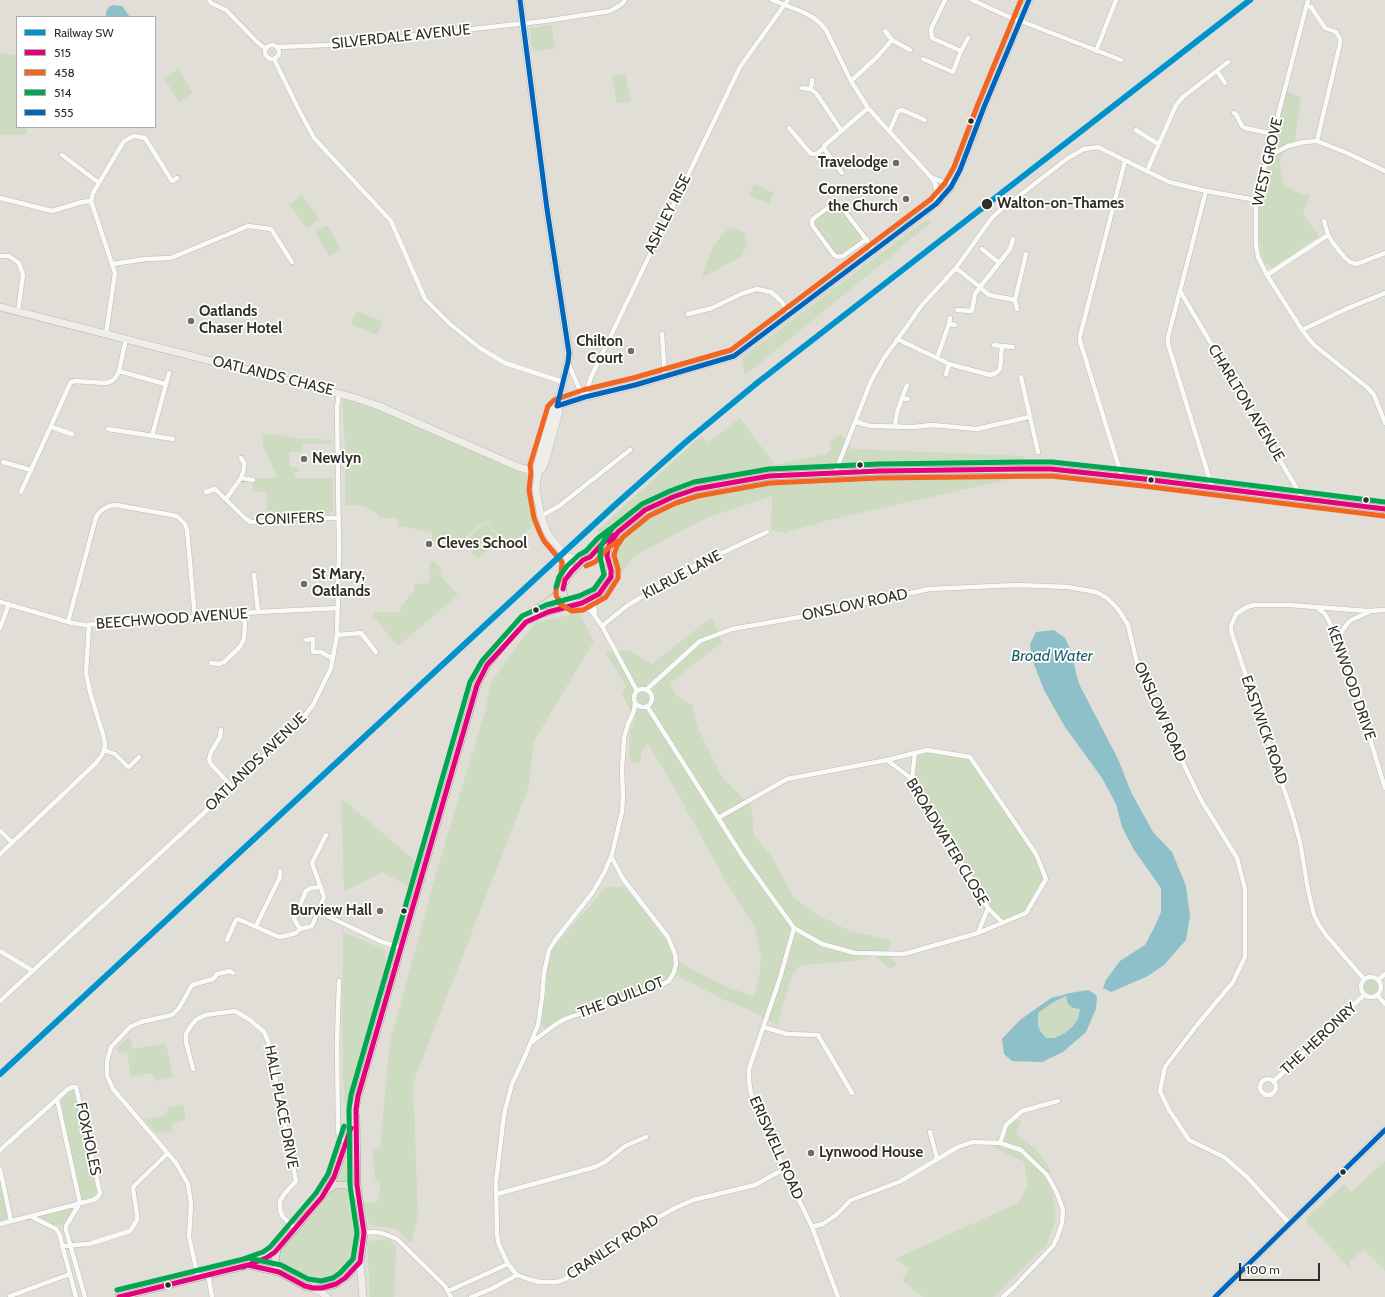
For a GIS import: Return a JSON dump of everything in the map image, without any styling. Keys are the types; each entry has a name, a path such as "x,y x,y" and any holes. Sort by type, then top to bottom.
{"main road":[{"path":"119,1297 248,1265 275,1252 327,1190 334,1177 356,1109 358,1096 477,686 482,675 491,660 509,638 538,609 552,599 562,589 568,576 603,543 645,510 672,497 696,489 769,476 879,470 1023,469 1051,469 1385,509"},
{"path":"526,622 541,614 578,604 599,594 611,578 611,570 607,561 608,548 618,532"},
{"path":"587,559 599,556 607,561"},
{"path":"562,589 562,594 566,600 578,604"},
{"path":"248,1265 279,1272 298,1283 313,1288 322,1288 336,1284 345,1278 360,1262 364,1233 357,1185 356,1109"},
{"path":"346,1141 350,1140 357,1144"},
{"path":"327,1190 336,1184 346,1185 354,1190 359,1198"},
{"path":"275,1252 275,1261 279,1272"}],"street":[{"path":"209,0 211,3 226,10 258,43 266,49"},
{"path":"520,0 547,209 567,341 568,362 558,406"},
{"name":"SILVERDALE AVENUE","path":"278,48 327,45 545,21 610,11 622,4 625,0"},
{"path":"772,0 803,12 821,24 829,36 851,81 868,108 890,130 935,183 937,194 936,204"},
{"name":"ASHLEY RISE","path":"585,397 591,377 740,67 788,0"},
{"path":"945,0 931,29 932,38 961,51"},
{"path":"972,0 1020,21 1121,60"},
{"path":"568,576 569,565 566,556 546,530 541,516 536,489 538,472 537,466 553,410 558,406 585,397 665,377 734,356 791,315 936,204 954,181 1029,0"},
{"path":"1096,51 1116,0"},
{"name":"WEST GROVE","path":"1308,0 1269,156 1256,200 1256,251 1260,263 1302,330 1314,345 1368,388 1374,395 1385,423"},
{"path":"1307,6 1311,7 1325,28 1336,32 1340,39 1317,141"},
{"path":"885,31 892,40 910,50"},
{"path":"923,59 953,72 968,38"},
{"path":"851,81 877,57 892,40"},
{"path":"266,49 272,45 278,48 279,54 274,59"},
{"path":"266,49 265,53 267,58 274,59"},
{"path":"274,59 314,138 391,220 424,299 450,324 480,348 498,359 505,363 563,382"},
{"path":"1147,171 1173,111 1180,100 1228,62"},
{"path":"1217,71 1225,83"},
{"path":"811,89 812,80"},
{"path":"802,88 811,89 816,93 841,130"},
{"path":"789,128 811,154 816,154 824,148 827,142 868,108"},
{"path":"890,130 898,111 902,110 925,120"},
{"path":"1234,113 1242,126 1245,128 1274,134"},
{"path":"1136,130 1158,144"},
{"path":"106,334 115,273 91,201 93,193 124,141 134,136 145,138 172,181 177,178"},
{"path":"1269,156 1288,146 1304,142 1317,141 1385,170"},
{"path":"835,473 871,381 884,358 922,305 956,268 986,225 997,213 1068,158 1084,149 1093,147 1109,152 1169,182 1206,191 1256,200"},
{"path":"824,148 842,174"},
{"path":"62,155 99,183"},
{"path":"1122,477 1080,341 1080,336 1125,161"},
{"path":"931,177 943,182 954,181"},
{"path":"1206,191 1168,337 1168,344 1212,488"},
{"path":"0,198 52,211 82,202 91,201"},
{"path":"867,239 842,256 838,257 834,255 812,225 812,221 833,204 837,203 867,239 875,251"},
{"path":"1324,221 1328,235 1345,258 1350,262 1357,264 1385,253"},
{"path":"112,264 145,259 172,258 248,226 271,229 292,262"},
{"path":"1267,275 1328,235"},
{"path":"957,310 972,312 975,294 998,262 1010,249 1013,239"},
{"path":"982,249 998,262"},
{"path":"1017,309 1015,300 1026,254"},
{"path":"0,256 9,256 19,263 23,275 18,312"},
{"path":"956,268 989,295 1015,300"},
{"path":"688,314 712,308 743,293 757,289 771,292 791,315"},
{"name":"CHARLTON AVENUE","path":"1180,291 1304,499"},
{"path":"1302,330 1346,309 1385,293"},
{"path":"1177,303 1189,307"},
{"name":"OATLANDS CHASE","path":"1,310 18,312 339,393 378,406 518,467 538,472"},
{"path":"936,358 950,318"},
{"path":"949,324 955,325"},
{"path":"662,334 665,377"},
{"path":"21,492 71,382 76,380 105,383 116,377 119,372 126,339"},
{"path":"897,339 949,364 990,375 996,373 1000,369 1002,346"},
{"path":"994,345 1013,348"},
{"path":"568,362 578,386 585,397"},
{"path":"946,374 949,364"},
{"path":"119,372 165,384"},
{"path":"152,436 169,373"},
{"path":"1021,377 1038,452"},
{"path":"895,426 897,412 907,385"},
{"name":"OATLANDS AVENUE","path":"0,1001 232,787 298,724 313,705 331,668 337,635 339,518 337,408 339,393"},
{"path":"902,398 908,399"},
{"path":"855,422 871,426 913,427 932,425 977,429 1029,417"},
{"path":"51,427 72,434"},
{"path":"108,429 173,439"},
{"path":"541,516 559,506 630,450"},
{"path":"226,499 241,478 244,470 244,463 241,458"},
{"path":"3,462 31,470"},
{"path":"241,478 253,480"},
{"name":"CONIFERS","path":"206,492 215,489 251,522 289,518 339,518"},
{"path":"68,622 95,521 102,510 116,505 177,516 185,524 187,530 195,618"},
{"name":"KILRUE LANE","path":"602,626 628,605 694,566 767,532"},
{"path":"566,556 587,559"},
{"path":"254,575 258,612"},
{"name":"ONSLOW ROAD","path":"646,690 700,642 732,629 808,615 929,589 1017,585 1068,587 1096,592 1107,598 1118,609 1128,625 1137,663 1146,687 1201,800 1237,858 1245,889 1245,957 1233,982 1197,1025 1165,1068 1160,1091 1169,1110 1189,1140 1224,1157 1247,1177 1289,1224"},
{"path":"595,616 595,600 599,594"},
{"path":"0,602 68,622 89,625"},
{"path":"0,628 9,604"},
{"path":"578,604 595,616 602,626 637,691"},
{"name":"EASTWICK ROAD","path":"1364,979 1326,935 1314,915 1300,842 1292,813 1231,626 1236,614 1247,607 1259,604 1315,606 1370,611 1385,610"},
{"name":"KENWOOD DRIVE","path":"1315,606 1325,614 1329,621 1350,673 1385,788"},
{"name":"BEECHWOOD AVENUE","path":"104,750 104,738 90,692 86,673 89,625 258,612 338,608"},
{"path":"1338,642 1340,634 1351,620 1370,611"},
{"path":"211,663 219,664 224,662 240,647 244,639 245,624 243,614"},
{"path":"337,635 361,633 376,652"},
{"path":"306,640 313,639 313,652 321,652 333,658"},
{"path":"637,691 646,690 649,692 652,697 647,706"},
{"path":"472,1297 517,1275 508,1264 502,1253 497,1235 497,1167 505,1110 512,1084 538,1025 544,973 549,950 556,939 587,901 605,871 611,856 622,812 624,738 634,711 634,697 637,691"},
{"path":"635,702 639,706 647,706"},
{"path":"647,706 718,818 743,857 794,928 822,944 855,953 904,954 978,933 1026,912 1046,879 1036,854 970,757 927,750 887,760 787,779 718,818"},
{"path":"221,730 220,737 210,752 209,760 232,787"},
{"path":"0,854 96,763 102,756 104,750 116,754 129,767 139,757"},
{"path":"912,779 915,753"},
{"name":"BROADWATER CLOSE","path":"887,760 912,779 988,908 978,933"},
{"path":"0,831 12,842"},
{"path":"227,940 238,919 282,937 296,933 300,929 312,926 324,897 312,863 326,835"},
{"name":"THE QUILLOT","path":"531,1043 560,1021 661,985 669,981 674,972 676,964 675,954 668,937 623,879 611,856"},
{"path":"256,926 280,877 280,870"},
{"path":"300,929 294,919 306,890 320,887"},
{"path":"988,908 1002,922"},
{"path":"319,912 382,942 401,948"},
{"name":"ERISWELL ROAD","path":"794,928 780,978 749,1069 748,1081 751,1094 784,1169 812,1227 838,1297"},
{"path":"0,952 32,971"},
{"path":"198,1277 189,1237 191,1204 188,1184 185,1177 168,1153 113,1089 107,1076 108,1053 123,1032 135,1024 175,1014 180,1008 192,985 213,979 217,974 230,971 233,973"},
{"path":"1378,980 1385,974"},
{"path":"1370,977 1378,980 1381,988 1377,995 1371,997 1364,996 1360,988 1361,982 1364,979 1370,977"},
{"path":"339,981 338,1131 340,1138 346,1141"},
{"path":"1377,995 1385,1004"},
{"name":"THE HERONRY","path":"1273,1082 1364,996"},
{"name":"HALL PLACE DRIVE","path":"193,1069 186,1042 186,1034 196,1020 205,1015 235,1011 250,1020 264,1032 268,1041 296,1181 280,1201 280,1210 283,1217 295,1229"},
{"path":"763,1027 787,1034 818,1035 852,1093"},
{"name":"FOXHOLES","path":"0,1150 57,1099 72,1087 76,1086 100,1193 98,1197 93,1200 0,1224"},
{"name":"FOXHOLES","path":"57,1099 80,1203"},
{"path":"1000,1143 1006,1126 1022,1111 1058,1101"},
{"path":"1214,1297 1385,1130"},
{"path":"930,1132 937,1158"},
{"path":"497,1194 595,1167 625,1146 646,1137"},
{"path":"812,1227 823,1224 836,1215 850,1200 899,1182 937,1158 958,1147 972,1142 1000,1143 1021,1150 1047,1175 1057,1193 1063,1210 1062,1223 1053,1246 1003,1297"},
{"path":"62,1246 70,1244 90,1244 130,1231 136,1223 137,1214 133,1190 134,1186 168,1153"},
{"path":"0,1169 11,1221"},
{"name":"CRANLEY ROAD","path":"517,1275 540,1282 557,1282 566,1279 604,1255 637,1229 670,1210 693,1200 755,1184 784,1169"},
{"path":"80,1203 66,1226 85,1297"},
{"path":"30,1216 56,1229 76,1297"},
{"path":"364,1233 382,1233 397,1239 439,1280 451,1297"},
{"path":"360,1262 363,1297"},
{"path":"448,1291 508,1264"},
{"path":"7,1291 10,1296 70,1274"},
{"path":"208,1274 212,1297"},
{"path":"313,1288 327,1297"}],"green space":[{"path":"552,25 555,49 533,51 529,28"},
{"path":"0,53 16,56 16,128 26,128 27,134 0,135"},
{"path":"178,69 193,93 179,102 164,78"},
{"path":"625,73 631,101 617,103 612,76"},
{"path":"1286,91 1301,98 1295,140 1281,156 1280,167 1283,184 1300,194 1310,195 1303,213 1319,236 1273,268 1264,263 1259,240 1259,203"},
{"path":"754,184 774,193 769,204 749,195"},
{"path":"302,195 320,219 307,228 289,205"},
{"path":"834,205 837,205 859,232 861,237 860,240 842,255 837,255 835,253 814,224 814,220"},
{"path":"927,219 931,223 744,376 743,357"},
{"path":"327,225 341,249 329,256 315,232"},
{"path":"733,227 744,233 747,246 741,257 701,278 713,246 727,230"},
{"path":"356,311 383,321 377,335 351,324"},
{"path":"345,398 395,415 526,475 531,479 532,501 536,523 509,547 486,520 462,540 443,541 440,538 435,543 432,540 432,532 398,526 398,518 380,518 374,511 362,506 345,505 345,447 342,401"},
{"path":"740,418 775,465 826,454 831,450 829,442 841,434 852,449 1025,456 1020,477 833,519 784,533 771,530 772,496 709,517 635,555 617,579 617,555 625,534 596,532 701,436 708,442"},
{"path":"263,434 283,435 293,438 333,440 332,444 303,444 302,452 289,452 290,467 298,467 299,472 294,472 294,478 333,478 333,510 330,514 291,515 267,519 266,492 253,491 253,478 278,478 263,446"},
{"path":"486,522 501,539 478,559 463,542"},
{"path":"434,561 442,570 439,574 458,595 398,646 373,616 373,612 400,612 401,606 414,591 414,584 429,583 430,562"},
{"path":"579,613 594,641 534,741 529,786 413,1083 418,1213 411,1244 397,1229 369,1225 364,1203 377,1203 381,1182 375,1179 372,1151 380,1147 390,1042 441,856 486,709 490,684 521,640 537,622"},
{"path":"712,617 722,643 689,667 670,684 676,695 692,705 697,726 722,777 751,806 754,835 772,857 794,898 818,915 850,931 890,940 889,955 897,965 889,968 875,955 855,961 801,965 793,973 777,1025 748,1009 724,1000 676,975 660,984 556,1022 546,1030 540,1022 546,993 547,964 551,950 606,887 624,887 639,903 667,942 672,955 682,964 726,987 754,996 759,978 761,957 755,928 724,878 674,787 648,744 643,748 640,762 632,763 629,754 630,731 636,719 622,695 626,686 605,652 629,650 652,664"},
{"path":"927,750 970,757 1036,854 1046,879 1026,913 1002,922 988,908 912,779 915,753"},
{"path":"341,798 420,865 410,887 382,872 344,892"},
{"path":"343,932 385,950 386,977 358,1077 346,1113 343,1080"},
{"path":"1371,978 1377,981 1380,987 1377,993 1371,996 1365,993 1362,987 1365,981"},
{"path":"1066,996 1073,1008 1080,1009 1078,1019 1065,1033 1055,1038 1046,1038 1038,1026 1038,1013 1052,1003"},
{"path":"129,1036 133,1049 166,1043 173,1077 155,1081 152,1073 131,1077 127,1052 118,1053 117,1049"},
{"path":"72,1088 74,1088 98,1193 95,1197 83,1200 81,1198 60,1100"},
{"path":"183,1105 186,1120 172,1124 173,1132 157,1133 145,1120 166,1115 168,1108"},
{"path":"1021,1120 1016,1135 1036,1149 1050,1169 1056,1219 1046,1246 994,1297 923,1297 902,1280 909,1268 895,1259 1018,1203 1028,1186 1024,1162 993,1147 1007,1121"},
{"path":"350,1142 353,1142 356,1187 346,1182 336,1182"},
{"path":"1385,1161 1385,1271 1364,1249 1349,1263 1352,1266 1349,1268 1306,1219 1344,1184 1351,1192"},
{"path":"0,1177 8,1217 7,1221 0,1222"},
{"path":"338,1189 347,1190 353,1196 357,1217 358,1240 351,1264 336,1278 320,1281 305,1279 280,1269 277,1260 281,1248 309,1221 331,1193"},
{"path":"74,1208 65,1223 62,1225 54,1225 41,1218 41,1215"},
{"path":"390,1239 396,1250 394,1297 370,1297 367,1241"}],"water":[{"path":"113,5 122,6 129,16 106,16 106,12 109,7"},
{"name":"Broad Water","path":"1054,630 1065,638 1071,651 1080,686 1118,759 1131,792 1153,832 1172,852 1186,886 1190,916 1186,940 1164,965 1148,976 1111,992 1103,988 1106,980 1120,961 1145,945 1154,928 1161,912 1161,888 1134,850 1122,827 1116,804 1102,778 1065,727 1044,690 1032,659 1030,644 1036,632"},
{"path":"1088,990 1095,994 1097,998 1096,1009 1086,1032 1063,1052 1042,1062 1012,1061 1004,1054 1002,1039 1020,1020 1051,998","holes":["1066,996 1068,1004 1073,1008 1080,1009 1078,1019 1065,1033 1055,1038 1046,1038 1038,1026 1038,1013 1052,1003"]}],"rail line":[{"name":"SW","path":"0,1074 615,505 687,441 757,383 1250,0"}],"transit line":[{"name":"555","path":"520,0 547,209 569,353 557,406"},
{"name":"458","path":"1021,0 954,167 945,183 931,199 731,350 633,378 583,390 554,400 548,406 530,465 531,472 529,490 534,518 540,533 544,541 562,562 561,574 556,589 556,595 560,604 572,611 583,610 606,597 618,578 618,569 614,555 617,546 623,537 649,516 676,503 698,496 770,483 879,478 1051,476 1384,516"},
{"name":"555","path":"557,406 734,356 936,204 951,187 960,170 984,107 1029,0"},
{"name":"514","path":"117,1290 248,1258 281,1265 308,1279 321,1281 333,1278 353,1259 357,1233 350,1185 349,1109 351,1095 470,682 482,661 522,616 546,605 579,596 594,589 604,575 600,556 601,546 613,527 642,504 694,482 769,469 879,464 1023,462 1052,462 1145,472 1385,502"},
{"name":"515","path":"119,1297 248,1265 279,1272 305,1286 322,1288 336,1284 345,1278 360,1262 364,1233 357,1185 356,1109 358,1096 477,685 487,665 526,622 548,612 582,603 599,594 611,577 611,570 607,556 608,548 611,542 618,532 645,510 673,497 696,489 769,476 879,471 1023,469 1051,469 1144,479 1385,509"},
{"name":"514","path":"556,587 559,577 567,566 610,529"},
{"name":"515","path":"563,589 565,580 572,571 614,535"},
{"name":"458","path":"586,566 595,562 608,548 618,541"},
{"name":"514","path":"240,1260 263,1252 270,1247 316,1193 328,1174 344,1126"},
{"name":"515","path":"243,1267 266,1258 275,1252 322,1197 334,1177 351,1128"},
{"name":"555","path":"1215,1297 1385,1130"}],"place":[{"name":"Travelodge","path":"896,163"},
{"name":"Cornerstone the Church","path":"906,199"},
{"name":"Walton-on-Thames","path":"987,204"},
{"name":"Oatlands Chaser Hotel","path":"191,321"},
{"name":"Chilton Court","path":"631,351"},
{"name":"Newlyn","path":"304,459"},
{"name":"Cleves School","path":"429,544"},
{"name":"St Mary, Oatlands","path":"304,584"},
{"name":"Burview Hall","path":"380,911"},
{"name":"Lynwood House","path":"811,1153"}]}
